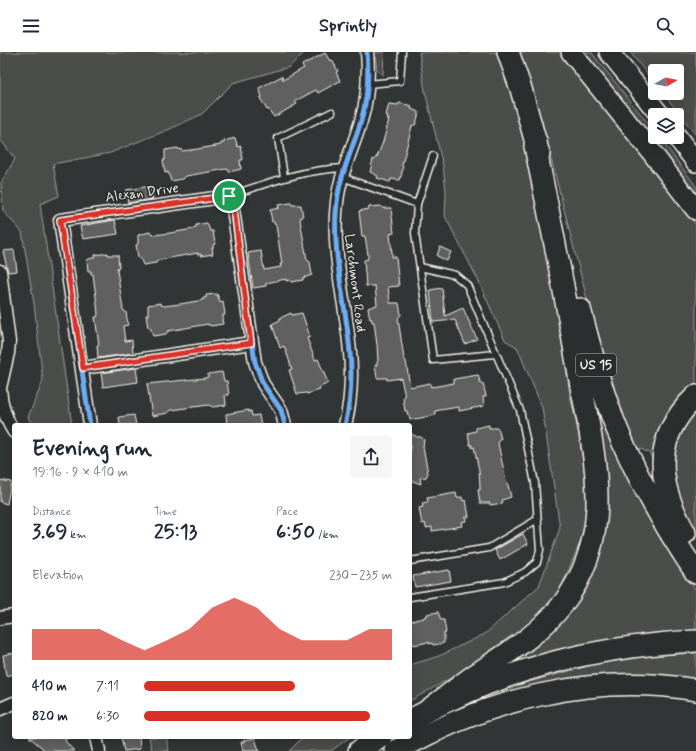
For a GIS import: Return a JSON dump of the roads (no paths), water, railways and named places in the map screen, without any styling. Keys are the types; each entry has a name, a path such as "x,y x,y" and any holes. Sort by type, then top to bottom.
{"highway":[{"name":"US 15","path":"508,52 536,141 592,354 617,428 650,499 675,542 696,573"},
{"path":"428,710 473,677 511,652 548,622 563,604 579,578 587,560 595,526 597,506 596,474 589,426 565,292 535,146 536,141"},
{"path":"696,396 677,417 670,430 663,458 665,487 670,501 678,520 696,550"},
{"path":"412,719 481,686 543,664 588,653 629,647 696,642"},
{"path":"396,751 420,738 455,723 490,710 539,695 577,688 612,684 652,685 696,690"},
{"path":"359,751 378,739"}],"main road":[{"path":"571,52 696,210"},
{"path":"609,52 654,108"},
{"path":"682,144 696,162"}],"street":[{"name":"Larchmont Road","path":"345,423 352,370 336,240 337,202 344,172 362,121 368,84 367,52"},
{"path":"229,196 234,209 251,343 258,374 281,410 284,423"},
{"name":"Alexan Drive","path":"90,423 83,368 60,220 229,196"},
{"path":"0,270 8,342 8,353 2,366 0,389 1,405 12,429"},
{"path":"83,368 251,343"},
{"path":"0,618 12,616"},
{"path":"0,709 12,703"},
{"path":"96,739 99,751"}],"lane":[{"path":"368,84 400,81 402,52"},
{"path":"284,177 278,138 332,112"},
{"path":"433,156 418,204 415,233 433,360 495,354"},
{"path":"229,196 284,177 332,168 418,204"},
{"path":"412,597 504,582 525,572 537,562 540,550 535,483 520,410 467,285 455,275 420,266"},
{"path":"412,561 489,548 538,519"}]}
